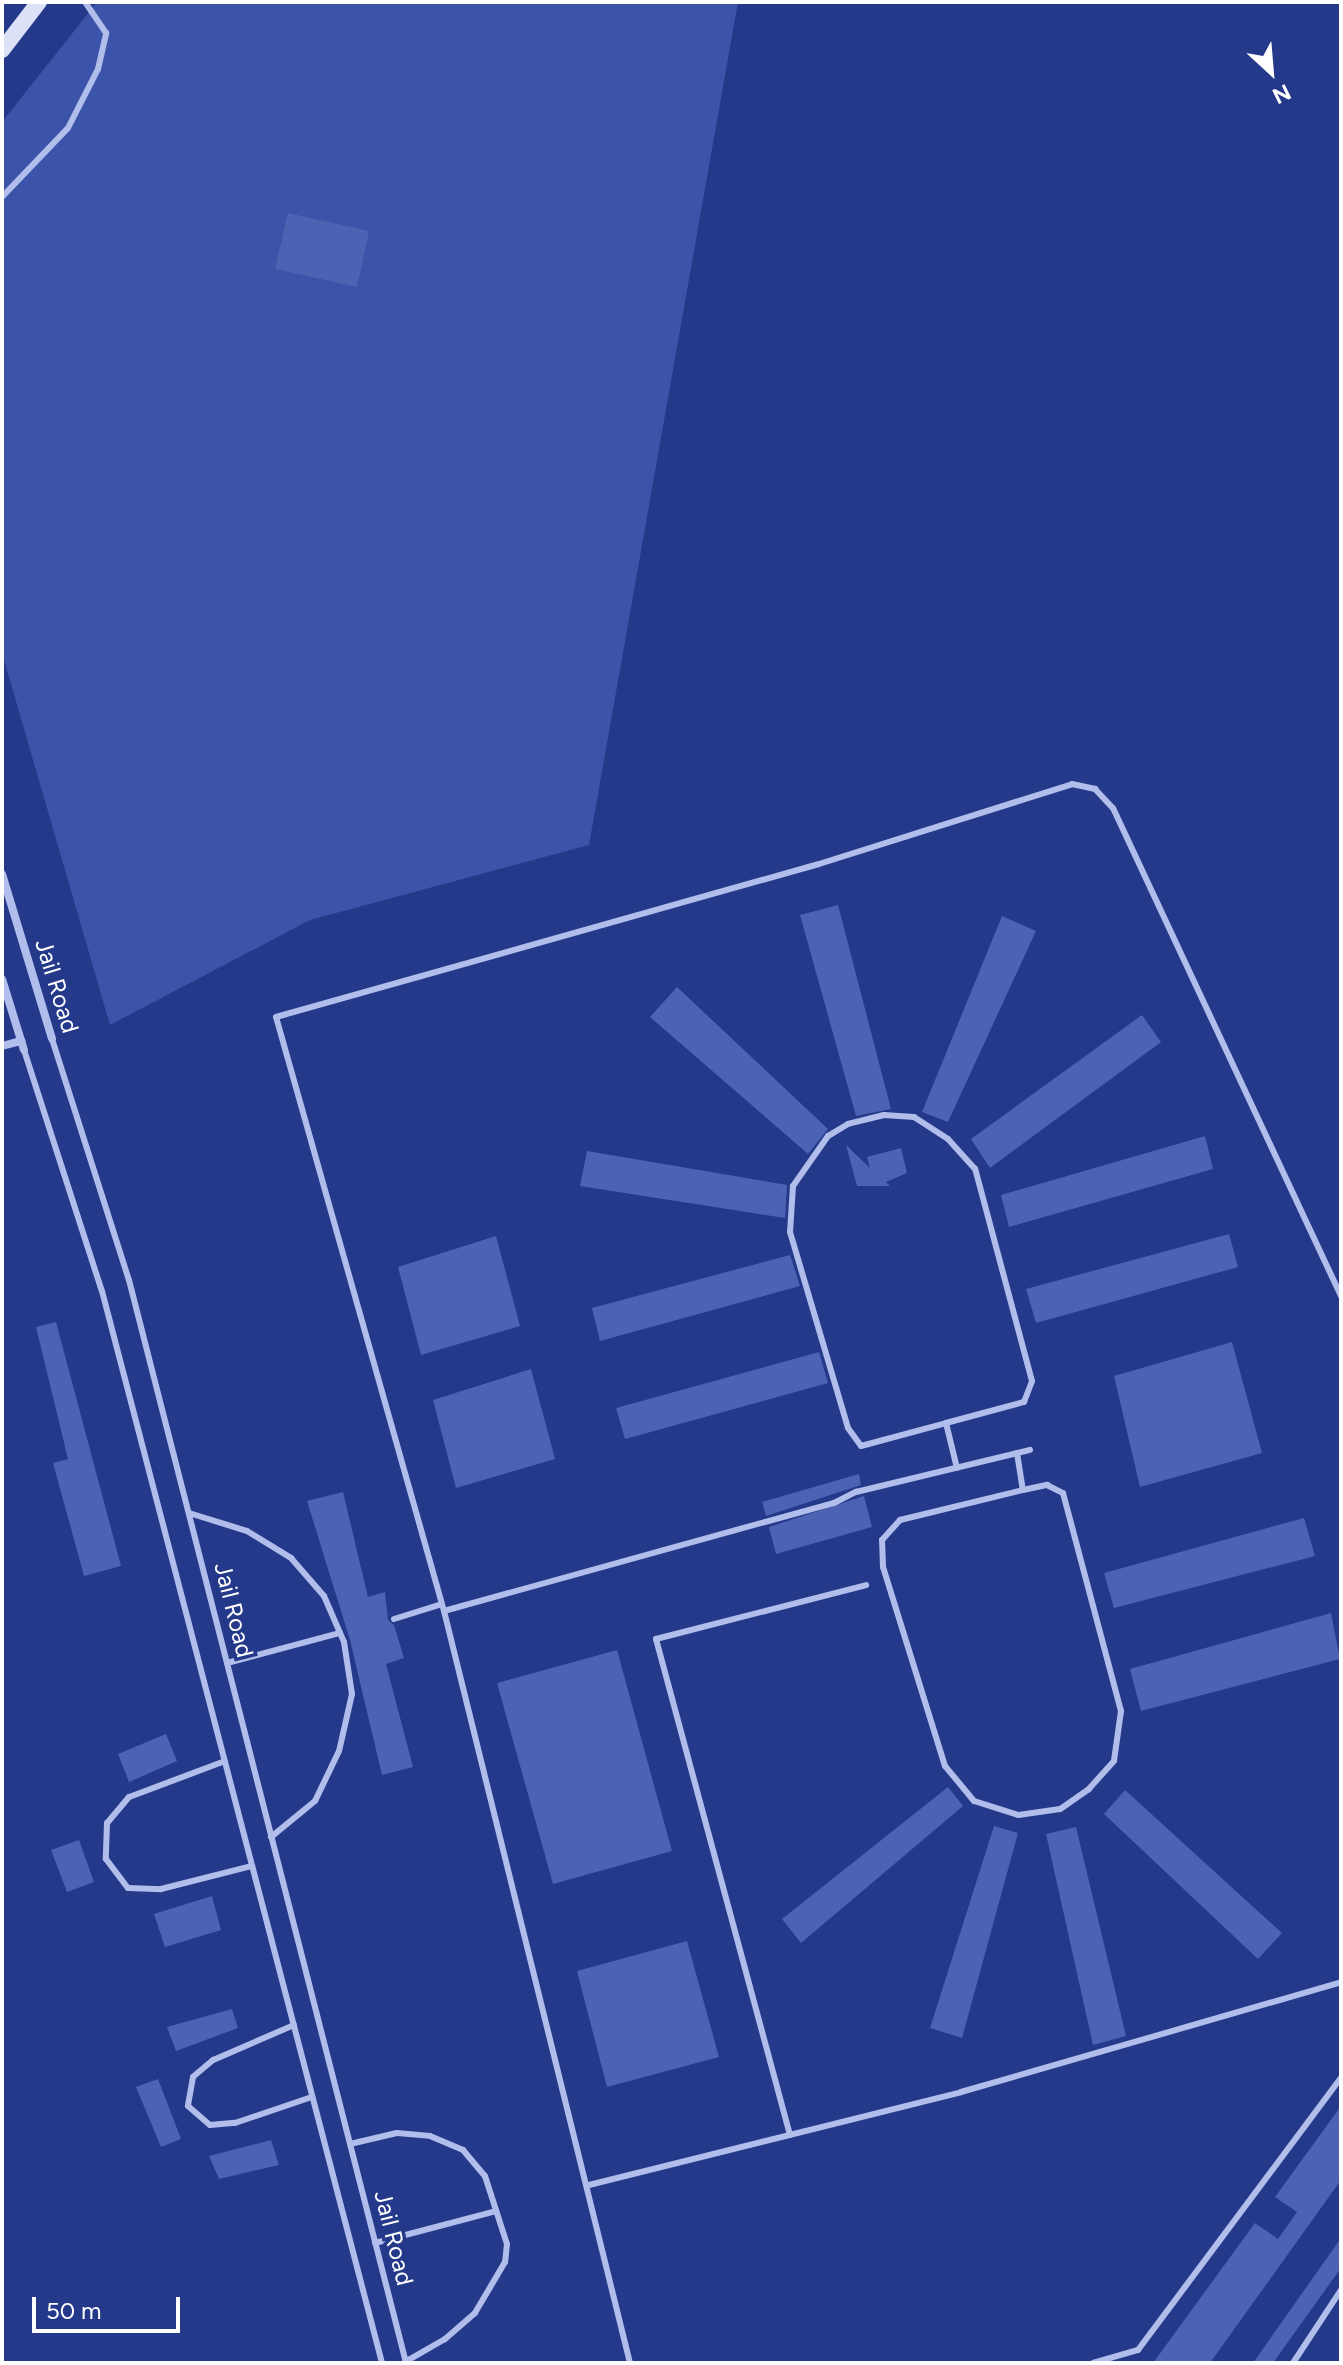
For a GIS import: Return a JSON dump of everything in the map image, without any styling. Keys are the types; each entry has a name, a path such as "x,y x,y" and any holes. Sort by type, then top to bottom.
{"main road":[{"path":"2,50 39,2"}],"street":[{"name":"Jail Road","path":"2,874 52,1039"},
{"path":"2,979 22,1045 2,1046"}],"lane":[{"path":"2,197 68,128 98,69 106,33 85,2"},
{"path":"630,2363 589,2185 443,1608 276,1017 819,864 1072,784 1095,789 1113,808 1341,1296"},
{"name":"Jail Road","path":"52,1039 129,1280 405,2362"},
{"path":"22,1045 102,1291 382,2363"},
{"path":"884,1115 914,1117 948,1139 975,1169 1032,1381 1024,1402 946,1423 861,1446 848,1428 790,1232 793,1186 828,1136 884,1115"},
{"path":"946,1423 957,1468"},
{"path":"394,1619 1030,1450"},
{"path":"1017,1453 1023,1490"},
{"path":"1047,1485 1063,1493 1121,1711 1114,1761 1089,1789 1060,1809 1018,1815 974,1801 945,1766 883,1567 882,1540 900,1520 1023,1490 1047,1485"},
{"path":"189,1513 247,1531 291,1558 324,1596 340,1633 352,1694 339,1751 315,1801 271,1837"},
{"path":"790,2135 656,1639 866,1585"},
{"path":"227,1663 340,1633"},
{"path":"225,1761 129,1797 107,1823 106,1859 128,1888 161,1889 252,1866"},
{"path":"589,2185 961,2092 1341,1982"},
{"path":"294,2025 213,2060 193,2077 188,2106 210,2125 235,2123 312,2097"},
{"path":"1093,2363 1138,2350 1341,2078"},
{"path":"350,2144 397,2133 430,2136 463,2150 485,2176 507,2244 498,2274 475,2313 445,2339 405,2362"},
{"path":"375,2243 496,2211"},
{"path":"1293,2363 1341,2290"}],"shaded area":[{"path":"97,2 738,2 589,845 310,920 110,1025 2,653 2,122"}],"building":[{"path":"288,213 369,231 357,287 275,269"},
{"path":"838,905 891,1109 856,1116 800,915"},
{"path":"1002,916 1036,931 948,1122 922,1112"},
{"path":"677,987 828,1129 808,1154 650,1017"},
{"path":"1142,1015 1161,1042 990,1168 971,1139"},
{"path":"1205,1136 1213,1169 1009,1227 1001,1195"},
{"path":"846,1145 870,1168 867,1157 901,1148 907,1173 886,1182 890,1186 857,1186"},
{"path":"587,1151 787,1185 785,1218 580,1186"},
{"path":"1229,1234 1238,1267 1036,1323 1026,1289"},
{"path":"496,1236 520,1326 421,1355 398,1267"},
{"path":"790,1255 800,1286 600,1341 592,1308"},
{"path":"56,1322 121,1566 84,1576 53,1463 68,1459 36,1327"},
{"path":"1232,1342 1262,1453 1140,1487 1114,1376"},
{"path":"819,1352 828,1383 625,1439 616,1408"},
{"path":"531,1369 555,1459 456,1488 433,1400"},
{"path":"859,1474 861,1485 766,1516 762,1502"},
{"path":"343,1492 368,1597 385,1592 388,1620 394,1625 404,1658 386,1664 413,1767 382,1775 350,1640 307,1501"},
{"path":"864,1496 872,1527 776,1554 769,1527"},
{"path":"1304,1518 1315,1556 1114,1608 1104,1573"},
{"path":"1331,1613 1340,1659 1141,1711 1130,1669"},
{"path":"617,1650 672,1851 553,1884 497,1683"},
{"path":"166,1734 177,1761 129,1782 118,1754"},
{"path":"948,1787 963,1806 801,1943 782,1919"},
{"path":"1125,1790 1282,1933 1258,1959 1104,1814"},
{"path":"994,1826 1018,1833 962,2038 930,2028"},
{"path":"1076,1827 1126,2036 1093,2045 1046,1834"},
{"path":"79,1840 94,1882 67,1892 51,1850"},
{"path":"212,1896 221,1930 165,1947 154,1914"},
{"path":"687,1941 719,2057 607,2087 577,1971"},
{"path":"232,2009 238,2028 176,2051 167,2027"},
{"path":"158,2079 181,2139 161,2147 136,2087"},
{"path":"1341,2106 1341,2180 1210,2363 1153,2363 1255,2223 1278,2239 1297,2212 1275,2197"},
{"path":"271,2140 279,2165 219,2179 209,2156"},
{"path":"1341,2238 1341,2268 1273,2363 1253,2363"}]}
